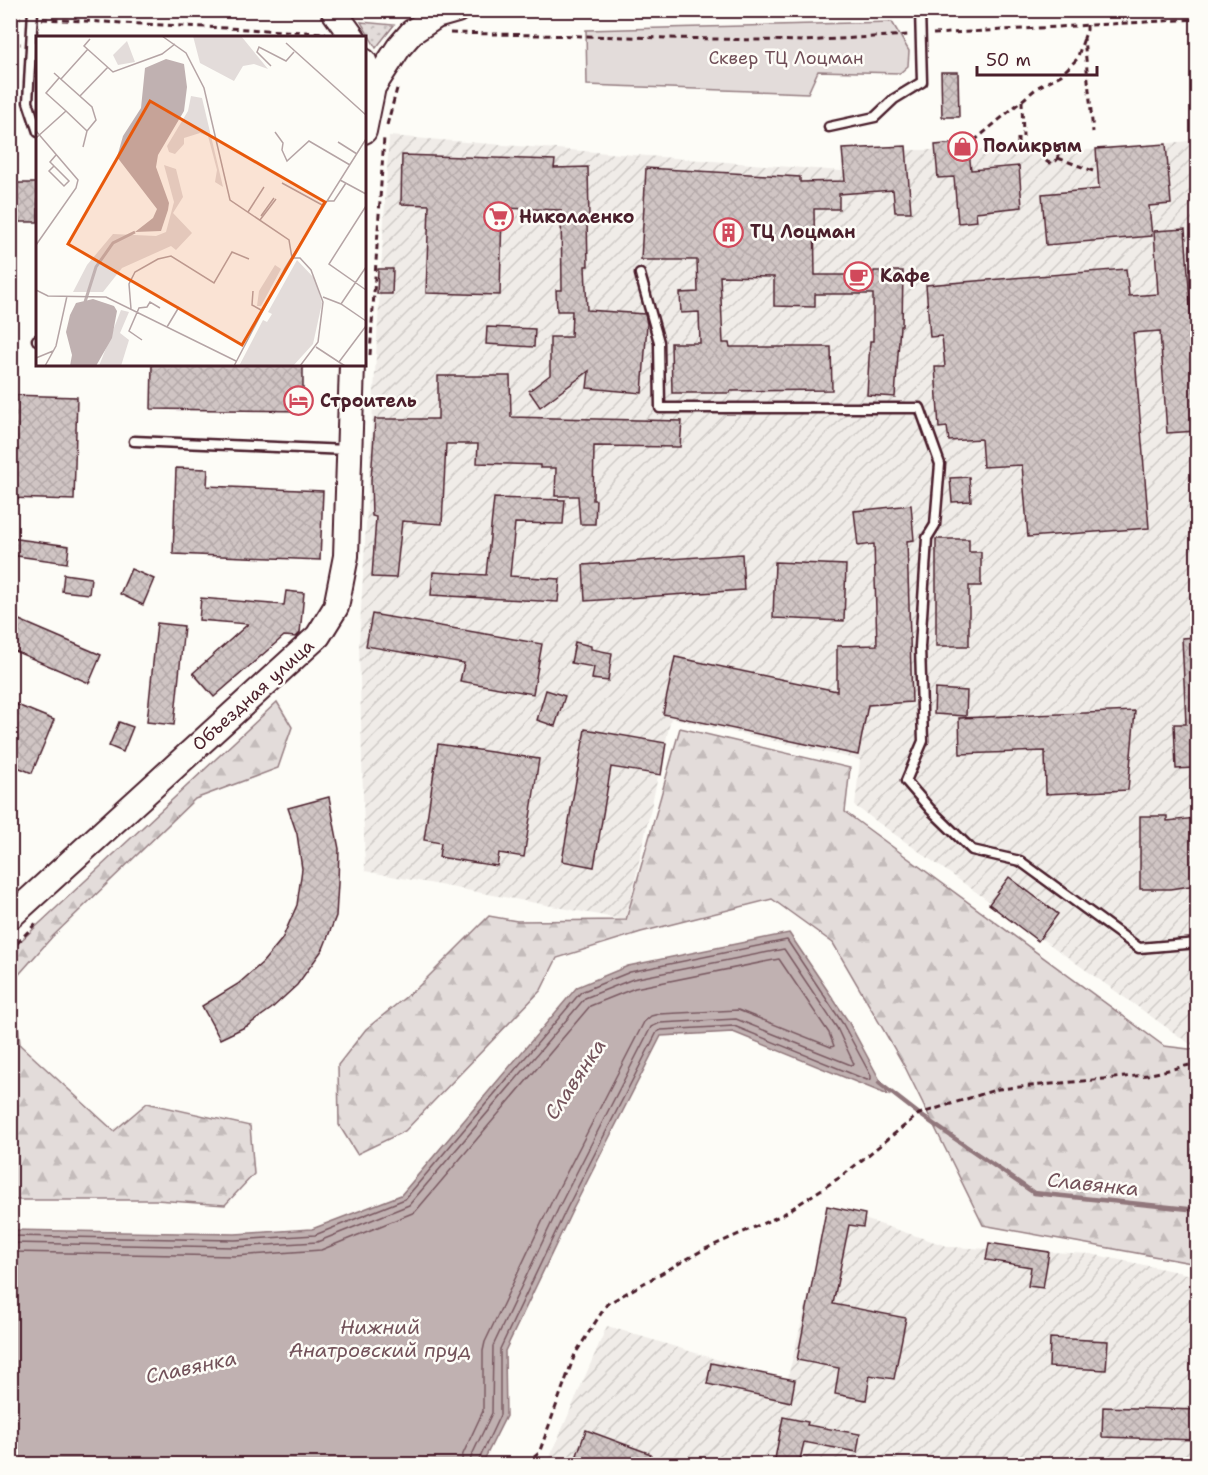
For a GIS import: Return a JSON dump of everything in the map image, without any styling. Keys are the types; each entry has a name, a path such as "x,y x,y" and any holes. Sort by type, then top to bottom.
{"main road":[{"path":"333,10 352,36"},
{"path":"366,121 373,87 399,47 412,32 436,16 457,10"},
{"path":"366,67 373,87"},
{"name":"Объездная улица","path":"10,917 318,636 336,607 346,556 350,450 361,366"}],"lane":[{"path":"829,127 876,117 894,99 922,82 920,10"},
{"path":"33,14 28,102 36,126"},
{"path":"640,274 659,342 660,408 920,408 940,465 935,525 927,538 920,647 923,741 906,781 972,850 1020,861 1139,948 1197,943"},
{"path":"134,441 350,450"}],"path":[{"path":"10,18 33,14 328,33 329,36"},
{"path":"448,33 803,42 1197,19"},
{"path":"974,141 1038,87 1061,75 1077,59 1083,38 1088,30 1087,25"},
{"path":"1083,38 1093,132"},
{"path":"366,312 383,140 399,84"},
{"path":"1022,101 1023,137"},
{"path":"1018,138 1018,145 1045,154"},
{"path":"1045,154 1050,149 1054,150 1058,153 1058,158"},
{"path":"1045,154 1046,160 1050,163 1058,158"},
{"path":"1058,158 1093,171"},
{"path":"526,1464 539,1452 576,1354 607,1304 703,1250 782,1215 842,1176 919,1114 998,1089 1147,1075 1197,1063"}],"shaded area":[{"path":"389,136 841,171 844,155 900,150 1113,150 1197,140 1197,1049 855,806 860,760 671,718 626,920 365,871 359,644"},
{"path":"830,1208 950,1247 1091,1254 1197,1276 1197,1464 547,1464 607,1326 787,1381"}],"green space":[{"path":"361,22 394,25 376,48"},
{"name":"Сквер ТЦ Лоцман","path":"892,22 909,51 908,66 900,73 818,71 808,93 587,85 586,30"},
{"path":"277,702 292,727 278,768 195,799 52,937 14,980 20,1045 114,1131 147,1103 250,1126 254,1174 225,1205 156,1200 11,1200 11,950"},
{"path":"680,728 850,768 845,812 1164,1046 1197,1050 1197,1264 983,1225 905,1067 833,943 772,899 641,932 557,958 541,990 405,1131 357,1154 339,1125 338,1065 366,1029 418,987 489,916 517,921 626,920"}],"water":[{"name":"Нижний Анатровский пруд","path":"789,933 848,1021 888,1095 733,1032 661,1036 572,1211 505,1351 506,1416 482,1464 11,1464 11,1230 235,1234 312,1229 401,1195 577,987 628,966"}],"building":[{"path":"941,72 958,72 959,117 942,117"},
{"path":"968,142 971,170 1019,166 1022,207 976,212 977,221 958,223 954,177 938,178 935,145"},
{"path":"1166,144 1171,204 1149,206 1152,236 1046,245 1042,194 1099,189 1096,149"},
{"path":"906,146 911,212 895,212 893,190 839,194 839,209 814,209 815,275 873,275 874,271 903,271 902,326 900,326 895,397 867,395 870,341 873,341 873,294 815,294 815,307 774,306 774,277 720,276 723,343 729,343 730,347 831,347 832,390 672,393 671,343 700,343 699,312 681,313 680,293 698,292 697,260 641,260 646,168 800,177 800,182 845,181 842,149"},
{"path":"402,155 555,160 554,168 588,167 588,266 585,266 587,310 645,314 647,324 642,393 587,388 589,371 540,407 529,391 550,375 550,337 571,337 572,311 557,311 556,290 562,290 561,210 502,208 500,295 426,293 429,205 401,204"},
{"path":"10,183 36,183 36,222 10,222"},
{"path":"1185,229 1192,332 1197,331 1197,378 1194,379 1197,431 1167,433 1160,331 1133,333 1149,528 1028,537 1022,465 983,467 981,439 949,441 947,427 939,428 935,367 945,367 942,336 930,337 926,285 1126,269 1129,296 1158,294 1154,231"},
{"path":"378,269 393,269 392,294 377,294"},
{"path":"487,327 535,329 534,347 486,344"},
{"path":"152,366 303,366 303,411 151,409"},
{"path":"438,376 510,376 511,417 682,421 680,447 594,446 595,524 580,524 578,496 555,496 556,468 540,468 540,465 477,463 478,444 446,444 442,524 402,521 396,578 372,577 376,517 372,516 371,480 375,419 438,419"},
{"path":"10,395 77,397 74,500 10,498"},
{"path":"176,468 208,469 207,486 323,491 320,560 173,554"},
{"path":"969,477 971,501 952,502 950,478"},
{"path":"494,498 565,500 563,524 515,523 510,576 560,579 558,602 431,595 433,572 486,575"},
{"path":"911,505 914,540 907,541 912,702 868,705 858,755 663,714 675,657 837,691 837,646 877,645 874,544 858,546 854,511"},
{"path":"10,538 69,546 67,563 10,555"},
{"path":"936,539 969,539 969,552 981,552 981,586 969,586 969,646 936,646"},
{"path":"742,554 744,590 585,601 583,565"},
{"path":"775,562 846,565 844,621 773,618"},
{"path":"131,569 154,579 143,605 120,594"},
{"path":"64,574 91,578 89,594 62,591"},
{"path":"286,591 304,593 300,633 296,637 284,636 214,697 193,673 248,624 199,620 201,598 284,605"},
{"path":"372,614 542,644 533,694 460,681 464,663 366,646"},
{"path":"10,616 101,655 89,683 10,649"},
{"path":"157,623 184,626 174,725 147,722"},
{"path":"1197,637 1197,755 1192,755 1193,768 1176,769 1174,724 1186,724 1182,638"},
{"path":"575,642 591,646 591,649 612,653 608,681 592,679 594,667 571,663"},
{"path":"935,689 967,691 966,716 934,714"},
{"path":"546,690 565,696 555,726 537,720"},
{"path":"10,702 54,720 32,773 10,764"},
{"path":"1135,711 1128,790 1046,794 1045,751 960,754 959,718"},
{"path":"119,722 133,727 123,752 109,746"},
{"path":"585,729 666,743 661,775 611,767 594,867 562,861"},
{"path":"438,744 539,759 524,857 499,853 497,866 439,857 441,843 424,840"},
{"path":"329,797 339,849 338,883 336,916 323,949 297,985 271,1009 247,1026 220,1039 202,1006 238,984 262,963 282,939 297,905 302,869 297,834 288,808"},
{"path":"1140,816 1167,816 1167,821 1197,818 1197,885 1170,889 1140,889"},
{"path":"1009,877 1058,914 1038,941 989,904"},
{"path":"827,1206 865,1214 863,1227 849,1225 833,1304 906,1318 894,1379 870,1375 866,1400 835,1394 839,1368 797,1360"},
{"path":"989,1243 1049,1252 1043,1288 1028,1286 1031,1267 986,1260"},
{"path":"1050,1338 1108,1341 1106,1370 1049,1367"},
{"path":"711,1363 795,1380 791,1402 707,1384"},
{"path":"1103,1407 1197,1410 1197,1440 1102,1437"},
{"path":"783,1417 808,1422 807,1425 860,1434 857,1452 804,1442 799,1464 774,1464"},
{"path":"586,1430 651,1454 647,1464 594,1464 576,1458"}],"waterway":[{"name":"Славянка","path":"879,1083 919,1114 1034,1193 1198,1210"}],"place":[{"name":"Поликрым","path":"962,146"},
{"name":"Николаенко","path":"498,217"},
{"name":"ТЦ Лоцман","path":"729,232"},
{"name":"Кафе","path":"859,276"},
{"name":"Строитель","path":"299,401"}]}
